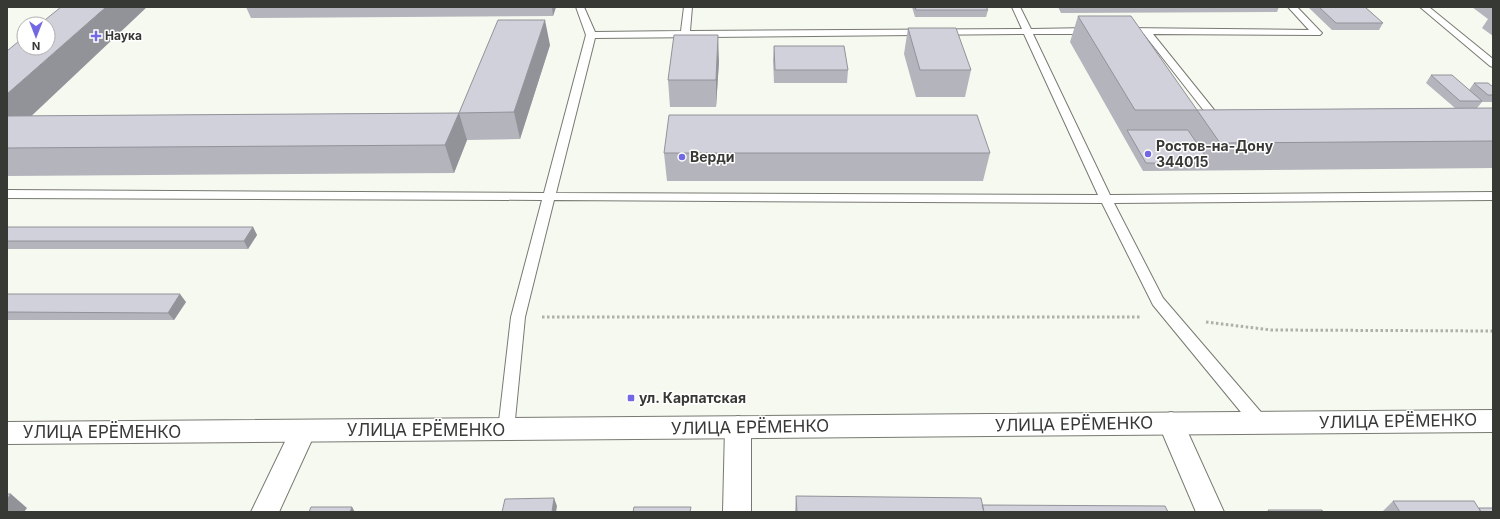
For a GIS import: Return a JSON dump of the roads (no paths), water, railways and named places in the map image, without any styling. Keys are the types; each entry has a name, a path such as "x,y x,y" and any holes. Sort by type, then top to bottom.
{"main road":[{"name":"УЛИЦА ЕРЁМЕНКО","path":"7,433 506,430 1493,420"},
{"path":"1171,423 1210,512"},
{"path":"737,512 738,427"},
{"path":"265,512 304,431"}],"lane":[{"path":"506,430 518,317 591,35 580,7"},
{"path":"685,34 688,7"},
{"path":"1016,7 1106,199 1158,301 1260,423"},
{"path":"1114,31 1317,33 1292,7"},
{"path":"1424,7 1493,64"},
{"path":"591,35 1099,31"},
{"path":"1146,31 1216,119 1232,119"},
{"path":"7,194 550,195 1106,199 1493,196"}],"place":[{"name":"Наука","path":"96,36"},
{"name":"Ростов-на-Дону 344015","path":"1148,154"},
{"name":"Верди","path":"682,157"},
{"name":"ул. Карпатская","path":"631,398"}]}
